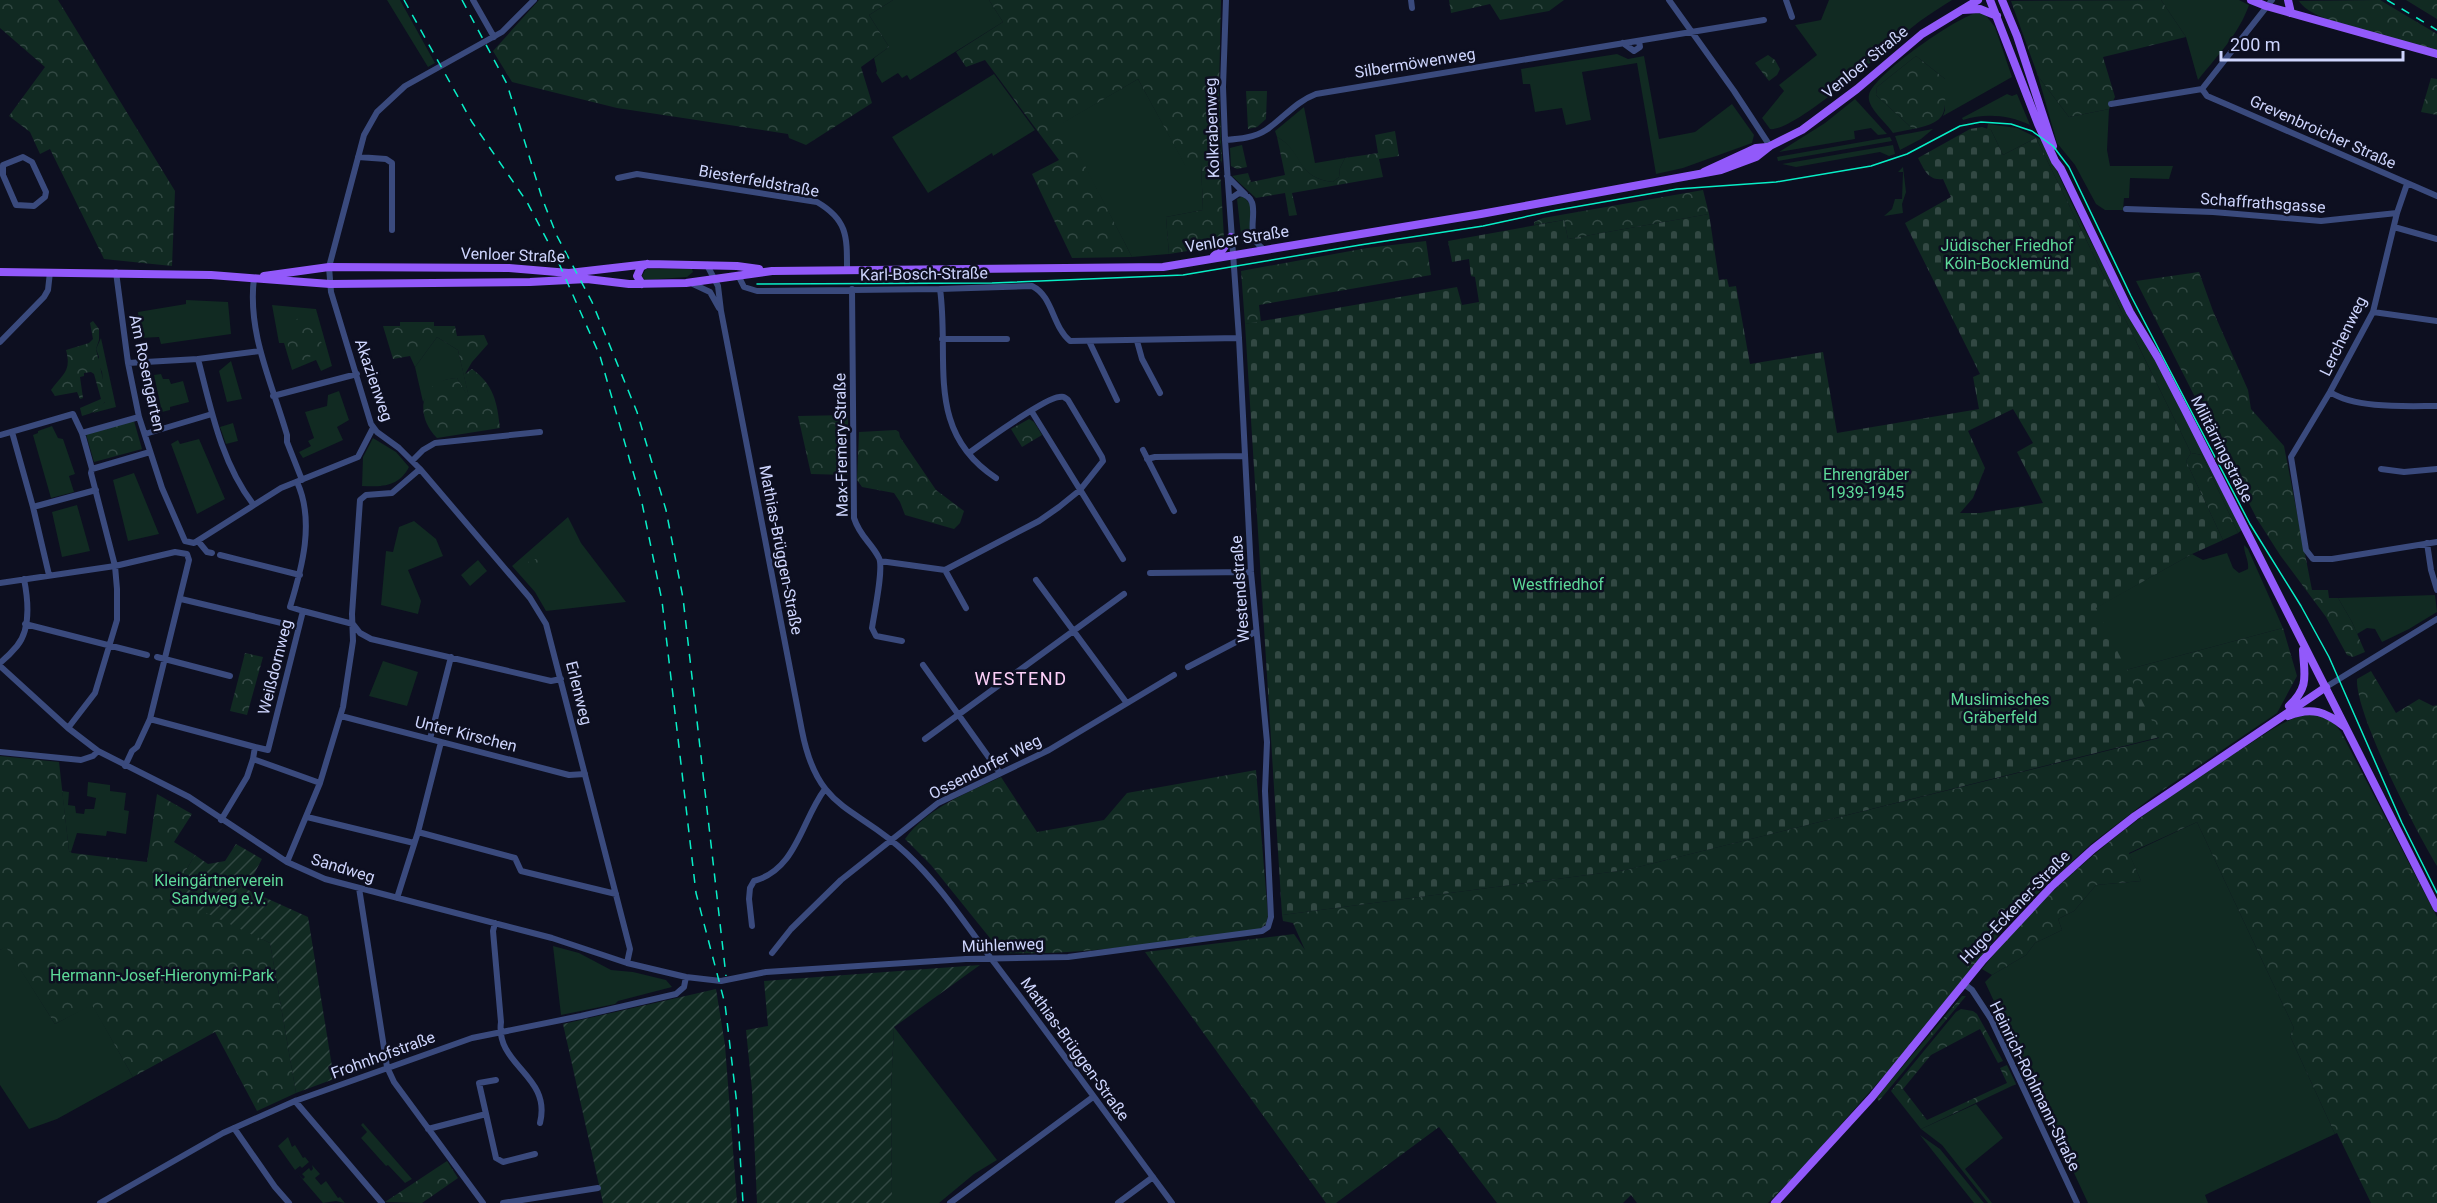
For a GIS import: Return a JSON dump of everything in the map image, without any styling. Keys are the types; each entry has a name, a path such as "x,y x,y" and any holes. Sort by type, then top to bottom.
{"main road":[{"path":"1964,0 1960,10 1980,9 1997,16"},
{"name":"Venloer Straße","path":"0,272 116,272 330,284 587,279 642,284 686,283 737,274 772,271 1163,267 1481,214 1702,173 1755,148 1770,146 1802,130 1922,34 1978,0"},
{"name":"Militärringstraße","path":"1990,0 2038,124 2055,161 2115,281 2180,400 2437,908"},
{"path":"2252,0 2269,3 2291,13 2437,54"},
{"path":"2288,0 2291,13"},
{"path":"2005,3 2061,169"},
{"path":"1211,258 1223,249 1231,237"},
{"path":"642,284 638,279 638,272 648,264"},
{"name":"Venloer Straße","path":"254,278 329,267 509,268 569,273 648,264 707,264 772,271"},
{"path":"686,283 697,273 692,265"},
{"path":"2274,722 2295,700 2304,684 2306,674 2303,646"},
{"name":"Hugo-Eckener-Straße","path":"1775,1203 1844,1129 2016,924 2092,849 2180,784 2326,687"},
{"path":"2274,722 2293,714 2318,710 2331,716 2346,728"}],"street":[{"path":"473,0 494,37"},
{"name":"Akazienweg","path":"420,469 373,428 331,292 329,267 358,157 369,125 377,112 393,94 494,37 512,24 534,0"},
{"name":"Kolkrabenweg","path":"1226,0 1223,87 1232,254"},
{"path":"1411,0 1412,8"},
{"path":"1669,0 1770,146"},
{"path":"1786,0 1792,17"},
{"path":"2111,104 2202,89 2269,3"},
{"name":"Silbermöwenweg","path":"1225,140 1252,136 1264,131 1296,103 1316,94 1764,20"},
{"name":"Grevenbroicher Straße","path":"2202,89 2207,96 2437,196"},
{"path":"23,157 32,162 47,194 34,206 16,205 3,175 3,165 23,157"},
{"path":"358,157 386,159 392,163 392,230"},
{"name":"Biesterfeldstraße","path":"618,178 637,174 817,202 829,209 845,229 846,270"},
{"path":"1227,176 1254,207 1254,238 1263,249"},
{"name":"Lerchenweg","path":"2407,184 2397,213 2373,312 2331,392 2291,457 2306,550 2313,559 2340,558 2427,543"},
{"path":"1230,200 1239,193 1245,194"},
{"name":"Schaffrathsgasse","path":"2126,209 2213,212 2321,221 2397,213"},
{"path":"2394,227 2437,239"},
{"name":"Westendstraße","path":"1232,254 1239,338 1251,572 1267,742 1265,791 1271,922"},
{"name":"Mathias-Brüggen-Straße","path":"707,264 716,278 806,752 811,768 825,789 850,813 891,840 922,869 991,958 1172,1203"},
{"path":"0,342 44,297 48,290 50,272"},
{"name":"Am Rosengarten","path":"116,272 128,363 139,417 181,535 188,543 198,541"},
{"name":"Karl-Bosch-Straße","path":"737,274 744,287 757,291 1032,286 1043,294 1066,338 1075,342 1239,338"},
{"name":"Weißdornweg","path":"254,278 251,294 260,351 273,396 278,402 287,435 286,442 300,481 305,506 300,575 291,608 303,611 268,750 255,747"},
{"name":"Mathias-Brüggen-Straße","path":"686,283 697,285 710,292 721,311"},
{"name":"Max-Fremery-Straße","path":"852,288 854,518 864,540 880,561"},
{"path":"940,289 947,413 955,434 969,453 980,466 996,477"},
{"path":"2373,312 2437,321"},
{"path":"942,339 1007,339"},
{"path":"1089,341 1117,400"},
{"path":"1137,341 1142,359 1160,393"},
{"path":"128,363 198,359 260,351"},
{"path":"198,359 212,414 227,459 253,504"},
{"path":"273,396 357,374"},
{"path":"2331,392 2340,398 2366,403 2437,406"},
{"path":"902,640 876,636 873,633 882,568 880,561 945,570 1039,521 1080,490 1100,466 1102,457 1068,400 1057,397 969,453"},
{"path":"1032,412 1123,559"},
{"path":"0,435 73,414 82,433 92,469 91,473 115,566 117,607 110,645 95,693 69,728"},
{"path":"145,434 212,414"},
{"path":"82,433 139,417"},
{"path":"212,553 207,552 198,541 253,504 358,457 373,428"},
{"path":"12,432 49,575"},
{"path":"412,461 435,442 540,432"},
{"path":"1143,450 1174,511"},
{"path":"92,469 150,452"},
{"path":"1147,459 1245,456"},
{"path":"287,862 320,783 340,716 353,641 360,500 366,495 392,493 420,469"},
{"name":"Erlenweg","path":"420,469 530,598 546,624 630,949 627,963"},
{"path":"2381,469 2404,472 2437,469"},
{"path":"33,507 96,490"},
{"path":"2437,542 2427,543 2437,590"},
{"path":"0,583 115,566 184,552 189,560 150,719 125,766"},
{"path":"220,555 300,575"},
{"path":"945,570 966,608"},
{"path":"1150,573 1251,572"},
{"path":"0,665 20,643 28,601 24,579"},
{"path":"1036,580 1126,702"},
{"path":"925,739 1124,594"},
{"path":"181,599 298,627"},
{"path":"303,611 353,624 360,633 371,639 551,681 561,679"},
{"path":"2326,687 2437,619"},
{"path":"25,624 147,655"},
{"path":"1188,667 1256,632"},
{"path":"157,657 230,676"},
{"path":"430,739 451,657"},
{"name":"Sandweg","path":"0,665 69,728 98,751 189,797 287,862 325,879 495,922 627,963 686,977 712,981 731,980"},
{"path":"924,665 1000,773"},
{"name":"Ossendorfer Weg","path":"772,953 791,929 841,880 938,803 1049,750 1174,675"},
{"name":"Unter Kirschen","path":"340,716 569,775 585,774"},
{"path":"150,719 255,747 247,777 221,820"},
{"path":"397,898 418,832 441,742"},
{"path":"0,752 81,760 93,756 98,751"},
{"path":"253,759 320,783"},
{"path":"752,926 750,888 754,881 771,874 786,861 814,804 825,789"},
{"path":"307,817 414,843"},
{"path":"418,832 515,858 521,871 616,894"},
{"path":"359,888 387,1068 394,1082 483,1203"},
{"path":"495,922 493,931 501,1022 499,1033 504,1048 540,1095 543,1113 540,1123"},
{"name":"Mühlenweg","path":"731,980 766,972 991,958 1068,957 1252,933 1262,931 1271,922"},
{"name":"Frohnhofstraße","path":"100,1203 234,1128 295,1101 472,1038 676,994 684,987 686,977"},
{"name":"Heinrich-Rohlmann-Straße","path":"1964,984 1972,990 1991,1019 2077,1203"},
{"path":"496,1080 479,1083 499,1161 535,1154"},
{"path":"950,1203 1093,1097"},
{"path":"295,1101 382,1203"},
{"path":"428,1129 486,1114"},
{"path":"234,1128 275,1187 289,1203"},
{"path":"1118,1203 1153,1177"},
{"path":"503,1203 598,1188"}],"green space":[{"path":"0,0 58,0 175,191 172,266 104,259 50,149 40,154 30,132 9,116 45,67 0,28"},
{"path":"387,0 400,0 435,63 428,67"},
{"path":"539,0 893,0 869,15 889,47 861,67 872,103 806,145 789,138 788,134 617,108 512,82 493,51"},
{"path":"893,0 989,0 1003,22 910,80 907,75 902,78 898,73 882,83 876,73 874,58 889,47 869,15"},
{"path":"989,0 1221,0 1219,91 1224,239 1219,246 1169,254 1166,217 1203,210 1201,163 1186,167 1138,79 1063,123 1132,257 1072,258 1032,174 1059,160 985,60 966,67 956,52 1003,22"},
{"path":"1449,0 1564,0 1549,11 1500,20 1490,4 1451,13"},
{"path":"1829,0 1952,0 1915,25 1819,104 1782,127 1770,129 1762,118 1784,91 1779,85 1817,55 1795,25 1821,20"},
{"path":"2161,0 2239,0 2249,5 2233,35 2198,80 2186,37"},
{"path":"2161,0 2186,37 2103,57 2115,97 2109,109 2069,117 2038,76 2011,1"},
{"path":"2380,0 2437,34 2437,51 2341,25 2307,9 2299,1"},
{"path":"2406,0 2437,0 2437,19"},
{"path":"1979,12 1984,13 1995,27 2012,77 1943,116 1945,79 1916,56 1877,87 1876,95 1913,129 1893,133 1871,105 1869,95 1874,86 1900,61 1936,35"},
{"path":"1617,54 1628,59 1644,56 1659,139 1695,132 1732,104 1754,135 1752,143 1683,168 1656,174 1637,63 1582,72 1591,120 1566,125 1562,108 1535,112 1530,84 1523,84 1521,69"},
{"path":"1768,55 1775,60 1780,69 1777,75 1769,81 1755,63"},
{"path":"1916,56 1945,79 1945,108 1943,114 1934,123 1913,129 1876,95 1877,87"},
{"path":"994,74 1035,130 993,156 992,153 928,193 892,137"},
{"path":"2038,76 2069,117 2109,109 2107,150 2110,166 2173,166 2169,179 2130,178 2129,198 2124,198 2123,210 2105,210 2096,204 2075,165 2057,143"},
{"path":"2431,78 2437,79 2437,115 2421,112"},
{"path":"1138,79 1186,166 1201,162 1203,210 1166,217 1169,254 1132,257 1062,123"},
{"path":"1246,91 1267,91 1266,119 1257,127 1248,129"},
{"path":"2007,94 2012,96 2017,94 2030,125 1997,116 1980,116 1963,120 1962,118"},
{"path":"1855,99 1887,134 1878,135 1871,128 1854,131 1855,139 1779,152 1825,123"},
{"path":"1304,107 1315,163 1345,158 1339,177 1333,182 1321,179 1305,170 1291,149 1277,137 1275,131"},
{"path":"1988,124 2017,128 2044,141 2095,250 2199,442 2242,530 2238,533 2202,455 2191,453 2036,138 2003,155 1991,130 1987,129"},
{"name":"Westfriedhof","path":"1982,127 1991,130 2003,155 2036,138 2191,453 2186,461 2223,540 2192,554 2096,608 2160,737 1626,870 1282,915 1245,324 1457,287 1462,305 1479,302 1475,277 1471,276 1469,259 1452,262 1448,241 1564,220 1568,239 1709,214 1719,280 1727,279 1729,287 1736,286 1750,364 1823,352 1837,433 1979,409 1973,377 1980,374 1905,223 1951,197 1943,179 1930,176 1918,158 1970,129","holes":["2013,409 2033,443 2017,452 2043,503 1980,513 1960,513 1973,498 1985,468 1968,431"]},
{"path":"1933,129 1921,139 1900,150 1895,136"},
{"path":"1395,131 1399,156 1379,159 1383,177 1292,193 1297,215 1289,216 1285,193 1256,198 1232,176 1248,173 1251,182 1285,175 1277,137 1292,149 1312,175 1333,182 1339,177 1345,158 1378,153 1375,135"},
{"path":"1890,137 1892,141 1778,161 1777,157"},
{"path":"1242,145 1247,167 1237,169 1231,166 1230,148"},
{"path":"1893,145 1895,154 1889,156 1880,152 1796,167 1782,164"},
{"path":"1903,167 1906,192 1902,204 1903,213 1884,216 1892,209 1895,199 1902,199 1903,172 1898,172"},
{"path":"1703,190 1709,214 1568,239 1564,220 1534,225 1534,222 1543,218"},
{"path":"1243,196 1250,204 1253,242 1242,244 1237,199"},
{"path":"1426,241 1431,275 1259,305 1261,322 1245,324 1241,271 1367,248"},
{"path":"646,269 692,269 693,272 687,277 645,280 642,276"},
{"path":"2199,272 2213,311 2248,390 2251,409 2284,446 2312,590 2328,590 2329,598 2338,598 2365,652 2353,657 2347,655 2326,617 2280,555 2257,519 2136,281"},
{"path":"186,300 228,302 231,334 161,344 159,337 140,338 138,312 186,304"},
{"path":"272,305 316,309 332,366 321,371 316,360 292,370 284,343 279,343"},
{"path":"313,314 323,348 315,351 308,359 297,361 288,347 284,323"},
{"path":"93,321 99,329 96,349 107,397 97,410 82,416 80,408 101,399 94,374 84,373 84,376 80,377 83,398 80,399 77,392 55,396 51,390 67,368 66,350 89,343 93,339 90,323"},
{"path":"400,322 434,322 434,326 455,326 457,336 484,335 488,344 465,374 472,369 490,388 496,402 500,428 437,438 429,429 423,409 424,399 429,391 435,384 457,378 469,398 458,350 437,337 415,367 410,356 393,359 383,326 400,326"},
{"path":"437,337 458,350 470,401 457,378 437,385 423,402 415,367"},
{"path":"101,338 116,407 93,413 105,402 102,372 97,362 99,357 96,349"},
{"path":"231,361 242,399 227,402 219,371"},
{"path":"161,374 163,379 169,379 171,384 183,381 189,402 170,407 170,410 162,412 154,375"},
{"path":"339,391 349,420 337,427 343,440 303,458 299,452 311,446 308,441 314,438 305,412 327,406 328,395"},
{"path":"848,415 848,475 811,474 798,416"},
{"path":"1029,419 1034,422 1042,435 1022,447 1011,429"},
{"path":"134,421 142,449 94,462 86,434"},
{"path":"233,423 238,441 226,444 220,427"},
{"path":"52,426 58,438 63,439 75,474 69,476 74,492 51,498 33,435"},
{"path":"896,430 936,490 964,511 960,523 954,529 905,515 894,493 862,487 857,480 859,432"},
{"path":"373,438 396,452 409,467 405,474 395,482 383,486 362,486 363,457"},
{"path":"199,439 225,499 197,514 171,444 178,440 180,444"},
{"path":"2191,453 2202,455 2238,533 2223,540 2186,461"},
{"path":"134,473 159,534 128,541 113,480"},
{"path":"77,505 90,551 62,557 52,512"},
{"path":"568,517 581,543 626,602 546,611 535,592 512,566"},
{"path":"414,521 436,539 443,556 408,570 421,601 418,614 381,605 386,551 393,552 399,527"},
{"path":"2244,545 2248,549 2283,628 2126,670 2095,608 2192,554 2203,560 2227,553 2233,568 2239,573 2248,569"},
{"path":"535,559 541,562 544,568 541,574 535,577 529,574 526,568 529,562"},
{"path":"478,560 487,571 470,586 461,575"},
{"path":"2435,595 2437,612 2382,642 2375,629 2367,628 2357,634 2338,598"},
{"path":"2283,628 2297,676 2277,713 2151,798 2091,844 2027,903 1897,1061 1768,1203 1637,1203 1631,1195 1623,1203 1497,1203 1439,1127 1336,1203 1326,1203 1145,952 1294,934 1305,950 1293,923 1283,921 1282,915 1626,870 2159,738 2126,670"},
{"path":"245,653 263,657 247,715 230,711"},
{"path":"383,661 418,672 407,706 369,696"},
{"path":"2371,671 2396,713 2419,699 2433,706 2437,705 2437,866 2402,802 2366,718 2359,696 2357,679"},
{"path":"2314,713 2331,719 2341,732 2437,917 2437,1203 2371,1203 2337,1133 2335,1134 2290,1036 2294,1028 2197,822 2129,853 2141,881 2096,885 2074,911 2058,919 2062,930 2035,943 2026,955 1992,975 1982,969 2038,906 2100,850 2133,824 2201,775 2274,728 2294,718"},
{"name":"Hermann-Josef-Hieronymi-Park","path":"0,756 59,762 69,851 72,853 147,862 157,794 192,814 174,842 195,855 178,884 248,932 270,943 296,1093 257,1111 215,1032 133,1077 92,1005 55,1024 6,947 0,950"},
{"path":"1256,770 1268,916 1266,924 1260,929 1099,950 1002,953 931,865 905,839 924,818 936,810 961,795 1001,777 1037,832 1104,820 1127,793"},
{"path":"88,782 110,785 110,791 126,793 124,810 129,811 126,834 107,831 106,836 77,833 71,852 69,851 62,791 69,792 68,805 75,806 76,813 84,814 85,809 94,809 96,798 87,796"},
{"path":"2197,822 2294,1028 2290,1036 2335,1134 2205,1195 2208,1203 2088,1203 1985,982 1992,975 2026,955 2035,943 2062,930 2058,919 2074,911 2096,885 2141,881 2129,854"},
{"name":"Kleingärtnerverein Sandweg e.V.","path":"236,844 262,859 246,889 308,917 334,1079 296,1093 270,943 179,900 178,884 195,855 208,864 225,861"},
{"path":"6,946 55,1024 92,1004 133,1077 57,1119 29,1129 0,1085 0,950"},
{"path":"553,946 579,953 611,970 633,972 666,980 672,987 618,1001 615,1004 561,1015"},
{"path":"980,965 894,1027 891,1089 892,1203 757,1203 752,1090 746,1030 768,1026 764,981"},
{"path":"716,989 725,1045 737,1203 603,1203 563,1024"},
{"path":"1962,996 1966,996 1879,1101 1877,1098 1882,1091"},
{"path":"1961,1009 1977,1014 2003,1061 1998,1063 1980,1029 1931,1055 1903,1089 1927,1120 2007,1083 2000,1068 2007,1065 2016,1084 1921,1129 1891,1091 1956,1012"},
{"path":"894,1027 997,1160 974,1174 939,1203 892,1203 891,1089"},
{"path":"1976,1104 2003,1138 1965,1169 1992,1203 1988,1203 1942,1145 1921,1129"},
{"path":"363,1123 412,1179 405,1183 361,1138 367,1132 361,1125"},
{"path":"1920,1135 1940,1149 1984,1203 1974,1203"},
{"path":"288,1137 292,1147 295,1145 303,1158 305,1157 309,1162 302,1168 300,1166 295,1170 278,1146"},
{"path":"447,1161 458,1178 422,1203 385,1202"},
{"path":"312,1165 320,1174 315,1178 321,1185 326,1181 338,1198 340,1197 345,1203 336,1201 323,1203 298,1174 303,1179 305,1177 302,1174 309,1168 311,1171"}],"tram line":[{"path":"757,284 992,283 1183,275 1483,226 1552,211 1677,189 1776,182 1871,166 1907,154 1960,126 1981,122 2011,124 2032,131 2053,146 2069,167 2131,296 2250,524 2301,606 2329,657 2402,823 2437,893"}],"railway":[{"path":"404,0 472,122 527,202 557,259 600,356 642,503 662,601 696,893 725,1004 737,1105 743,1203"},
{"path":"462,0 507,84 542,198 557,236 592,302 637,412 666,510 683,598 726,976"},
{"path":"2387,0 2437,30"}],"district":[{"name":"WESTEND","path":"1021,678"}],"park label":[{"name":"Jüdischer Friedhof Köln-Bocklemünd","path":"2007,254"},
{"name":"Ehrengräber 1939-1945","path":"1866,483"},
{"name":"Muslimisches Gräberfeld","path":"2000,708"}]}
